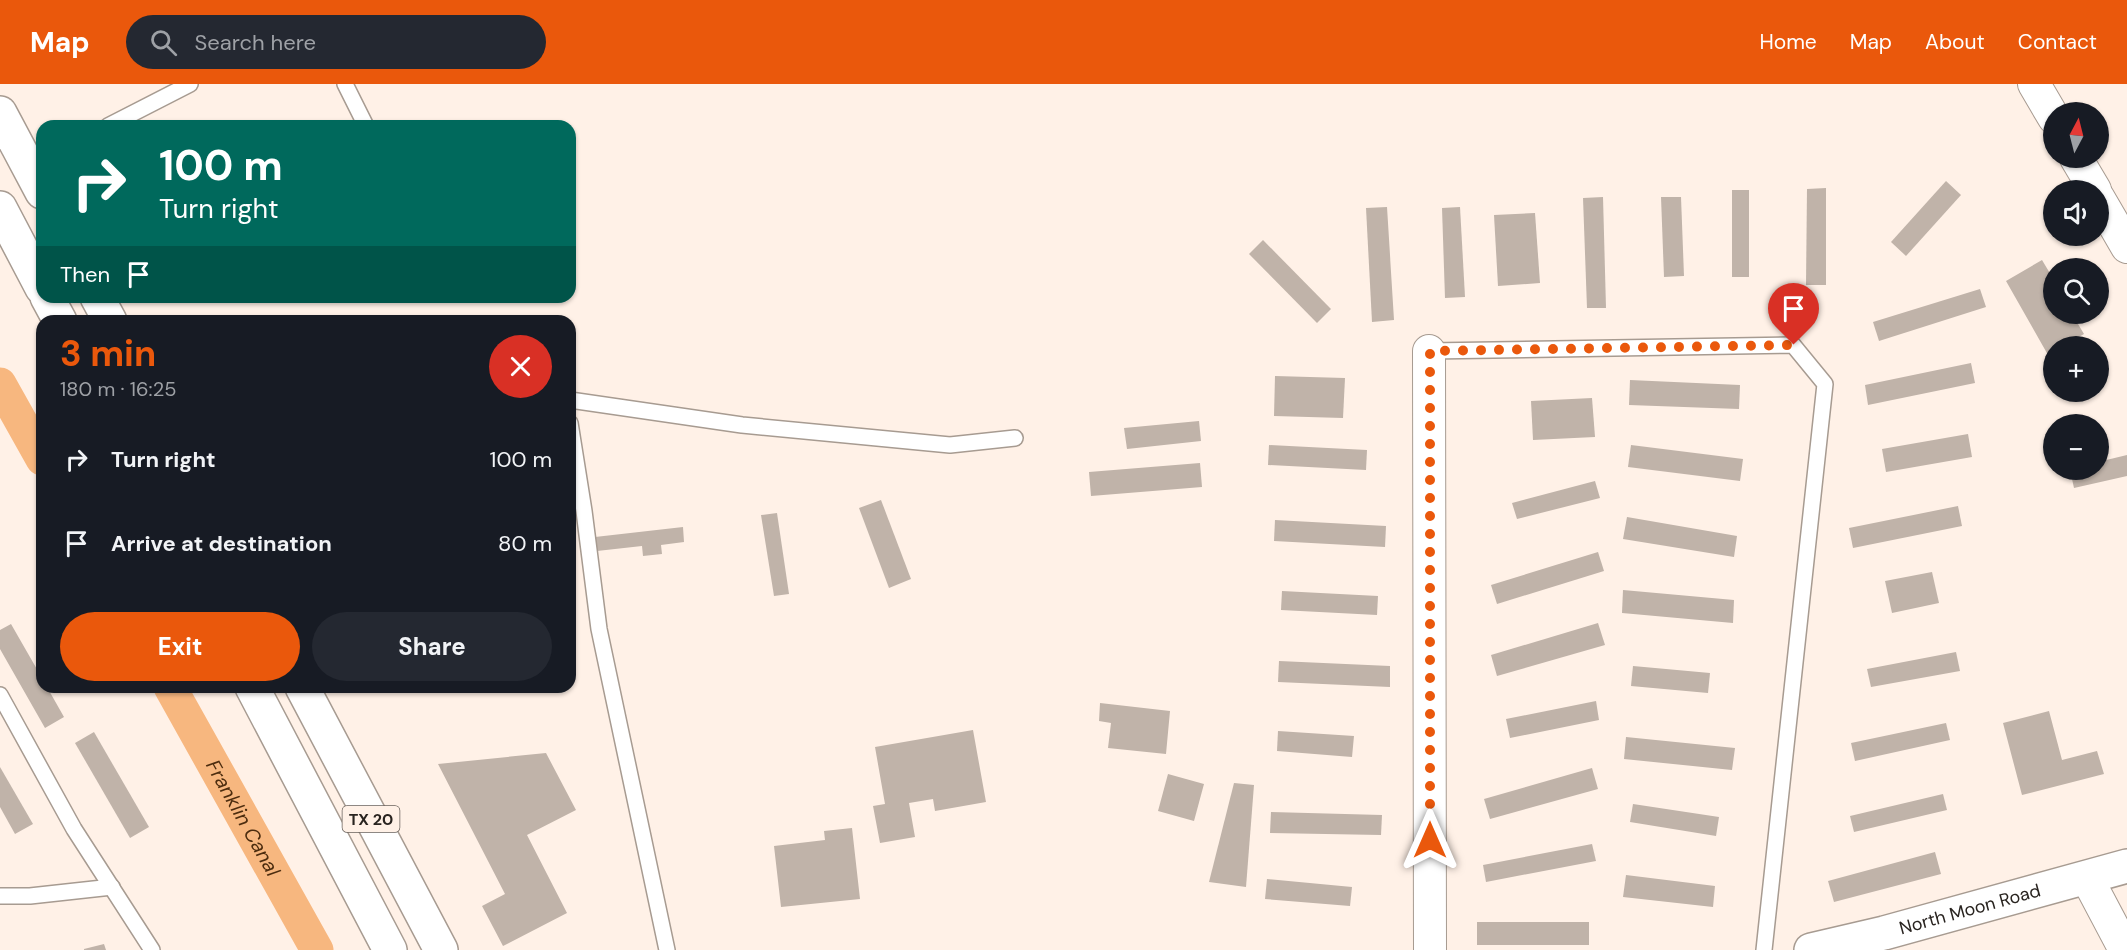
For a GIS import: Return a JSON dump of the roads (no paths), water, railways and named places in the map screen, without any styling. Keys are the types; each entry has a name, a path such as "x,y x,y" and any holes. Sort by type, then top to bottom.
{"main road":[{"path":"0,113 36,170"},
{"path":"0,208 36,277"},
{"name":"TX 20","path":"255,693 390,950"},
{"name":"TX 20","path":"305,693 441,950"},
{"name":"North Moon Road","path":"1811,950 1884,933 2127,866"}],"street":[{"path":"2034,84 2045,102"},
{"path":"2109,216 2127,247"},
{"path":"1430,351 1430,950"},
{"path":"2087,878 2125,950"}],"lane":[{"path":"120,120 190,84"},
{"path":"345,84 363,120"},
{"path":"1430,351 1794,345 1825,384 1764,950"},
{"path":"576,401 742,425 950,445 1015,438"},
{"path":"576,461 599,629 667,950"},
{"path":"0,695 74,829 152,950"},
{"path":"0,896 30,896 112,887"}],"waterway":[{"name":"Franklin Canal","path":"0,384 36,448"},
{"name":"Franklin Canal","path":"173,693 317,950"}]}
